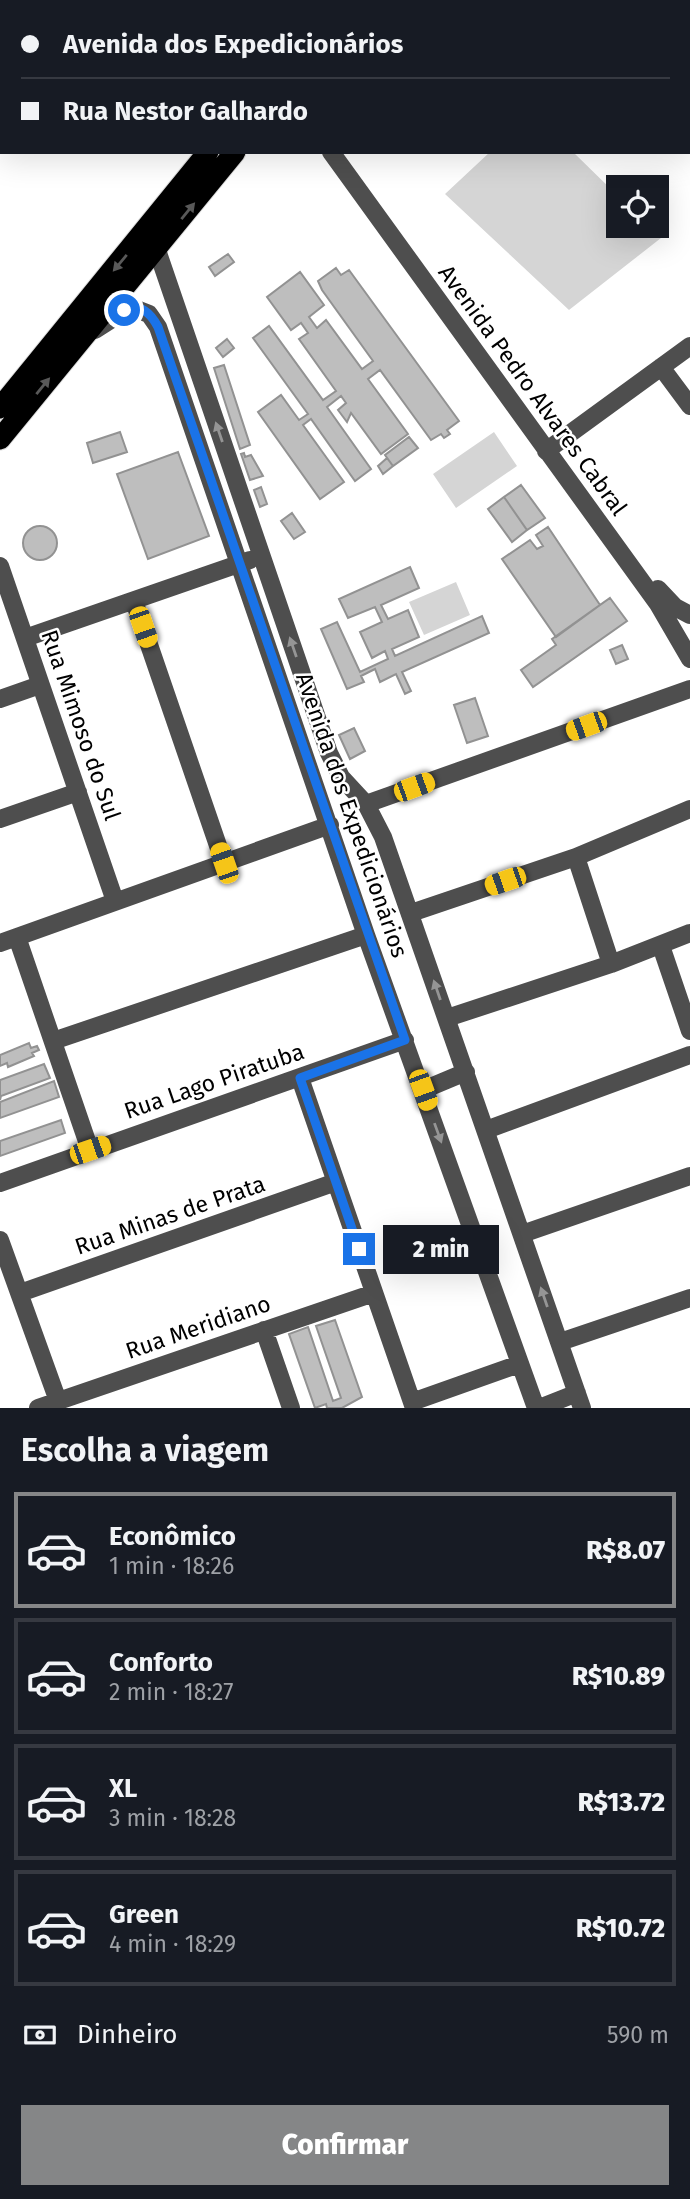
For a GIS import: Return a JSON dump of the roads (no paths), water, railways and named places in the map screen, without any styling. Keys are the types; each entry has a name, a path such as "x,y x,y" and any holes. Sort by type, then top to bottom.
{"highway":[{"path":"0,408 206,154"},
{"path":"0,439 233,154"}],"street":[{"name":"Avenida Pedro Alvares Cabral","path":"332,154 664,597 690,615"},
{"name":"Avenida Pedro Alvares Cabral","path":"347,154 657,604 690,659"},
{"name":"Avenida dos Expedicionários","path":"157,250 334,765 366,804 383,837 580,1401"},
{"name":"Avenida dos Expedicionários","path":"81,340 127,308 143,309 158,327 366,935 537,1408"},
{"path":"550,448 690,346"},
{"path":"662,367 690,406"},
{"path":"187,410 208,402"},
{"path":"25,638 261,556"},
{"name":"Rua Mimoso do Sul","path":"0,566 116,901"},
{"path":"134,601 224,863"},
{"path":"0,699 40,685"},
{"path":"366,804 690,689"},
{"path":"0,818 78,792"},
{"path":"411,913 576,857 690,809"},
{"path":"90,1150 53,1041 8,940 330,825"},
{"path":"576,857 611,964"},
{"path":"447,1018 611,964 690,933"},
{"path":"53,1041 366,935"},
{"path":"661,946 690,1031"},
{"name":"Rua Lago Piratuba","path":"0,1183 405,1040"},
{"path":"486,1130 690,1055"},
{"path":"423,1090 466,1072"},
{"path":"300,1078 413,1405 519,1364"},
{"path":"522,1234 690,1176"},
{"name":"Rua Minas de Prata","path":"20,1293 336,1182"},
{"path":"0,1240 58,1401"},
{"name":"Rua Meridiano","path":"38,1408 374,1293"},
{"path":"560,1342 690,1298"},
{"path":"264,1330 291,1408"},
{"path":"537,1408 580,1401"}]}
